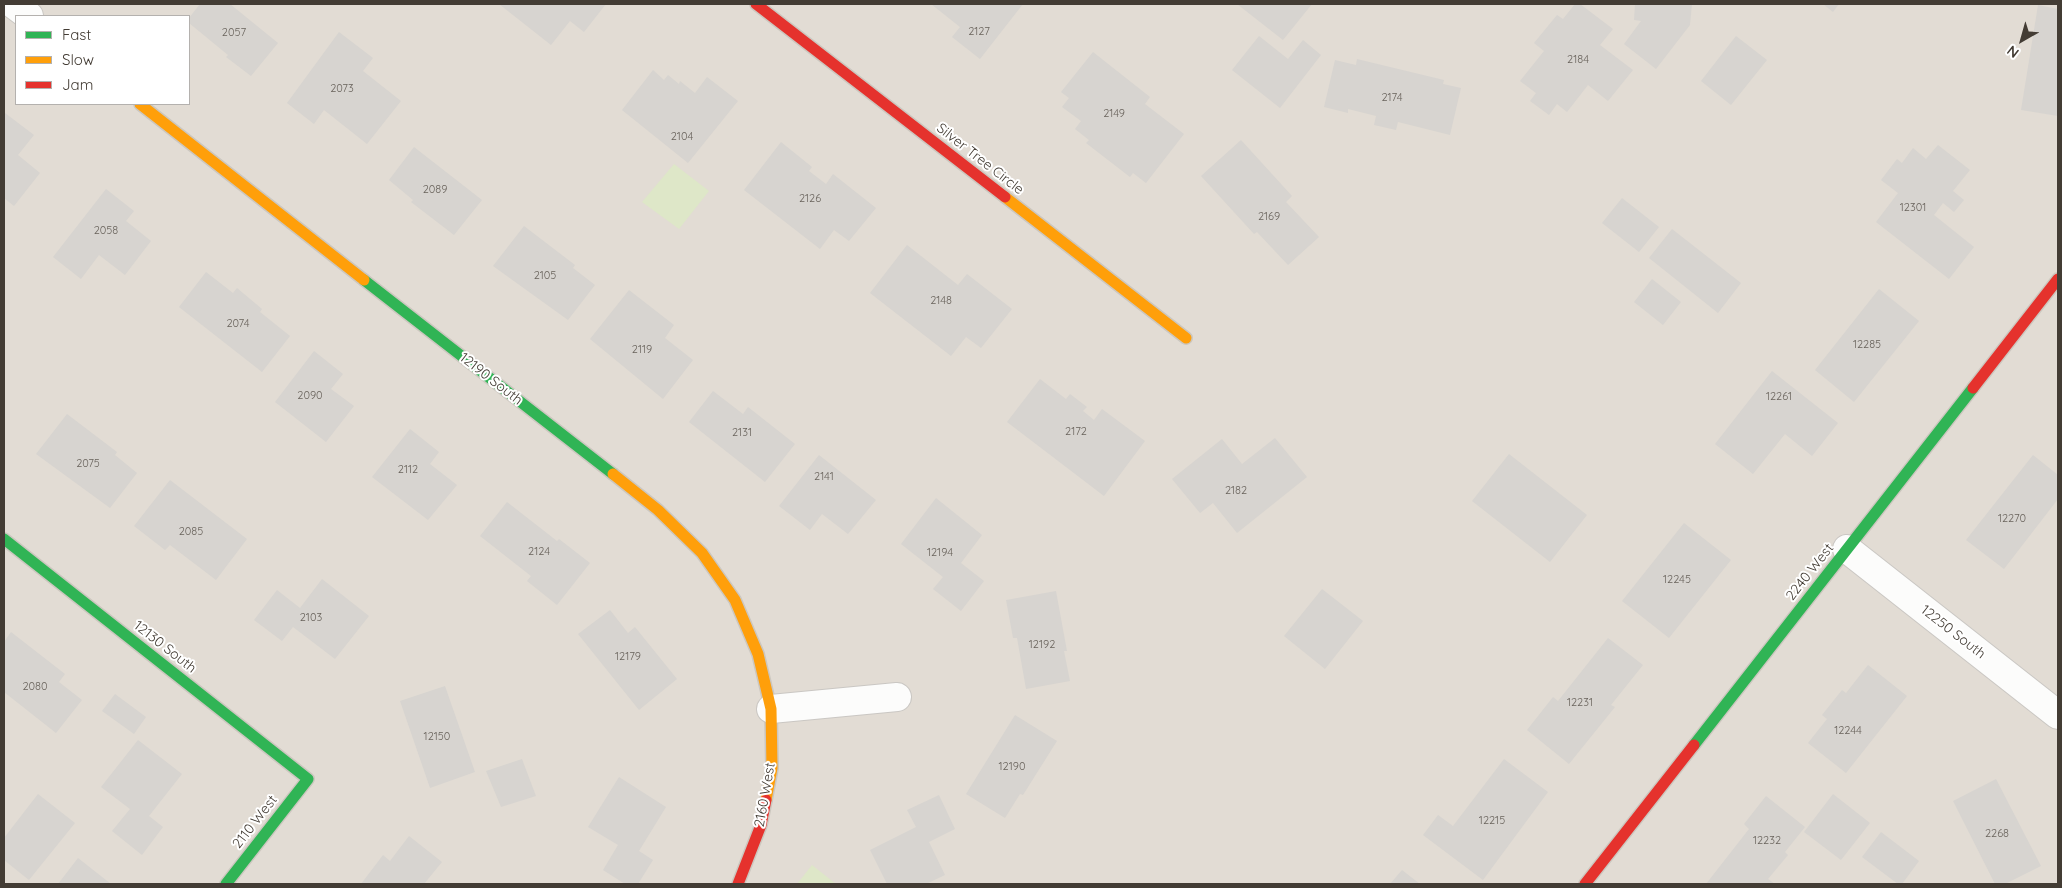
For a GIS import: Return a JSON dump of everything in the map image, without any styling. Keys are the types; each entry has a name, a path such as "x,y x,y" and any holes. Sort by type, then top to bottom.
{"street":[{"path":"13,4 28,15"},
{"name":"Silver Tree Circle","path":"756,4 1186,338"},
{"name":"12190 South","path":"141,105 658,510 702,553 735,600 758,654 771,709"},
{"name":"2240 West","path":"1585,884 2058,279"},
{"name":"12130 South","path":"4,539 308,779"},
{"name":"12250 South","path":"1847,549 2058,715"},
{"path":"771,709 897,697"},
{"name":"2160 West","path":"738,884 761,825 772,768 771,709"},
{"name":"2110 West","path":"226,884 308,779"}],"shaded area":[{"path":"4,4 2058,4 2058,884 4,884"}],"green space":[{"path":"674,164 709,191 679,229 642,202"},
{"path":"812,865 836,884 797,884"}],"building":[{"path":"200,4 230,4 278,43 251,76 226,57 228,55 190,24 190,17"},
{"path":"499,4 606,4 584,32 570,21 551,45"},
{"path":"931,4 1023,4 980,59 952,37 960,27"},
{"path":"1237,4 1312,4 1283,40"},
{"path":"1575,4 1580,4 1613,29 1600,45 1633,70 1608,101 1588,85 1567,112 1557,104 1549,115 1530,101 1536,93 1520,81 1544,51 1534,43 1557,15 1563,19"},
{"path":"1635,4 1692,4 1690,25 1656,69 1624,44 1641,21 1634,20"},
{"path":"1823,4 1839,4 1833,12"},
{"path":"2038,5 2058,9 2058,116 2021,110"},
{"path":"339,32 373,58 363,71 401,101 367,144 324,110 314,124 287,103"},
{"path":"1259,36 1288,59 1303,40 1321,55 1280,108 1232,70"},
{"path":"1736,36 1767,60 1731,105 1701,81"},
{"path":"1093,52 1150,97 1145,104 1184,134 1146,183 1133,173 1130,177 1086,143 1089,140 1075,129 1081,121 1062,107 1069,98 1061,92"},
{"path":"1357,59 1444,80 1443,84 1461,88 1450,135 1398,122 1396,130 1374,125 1376,116 1348,109 1348,113 1324,107 1335,60 1356,65"},
{"path":"653,70 664,80 668,75 679,84 680,81 695,93 707,77 738,101 688,163 622,110"},
{"path":"5,113 34,135 18,155 40,173 14,206 4,198"},
{"path":"1241,140 1292,196 1286,202 1319,237 1288,265 1257,232 1254,234 1201,176"},
{"path":"781,142 812,167 809,171 826,184 833,174 876,208 849,241 834,230 820,249 744,190"},
{"path":"1938,145 1970,170 1953,191 1964,200 1954,212 1943,203 1934,215 1974,247 1949,279 1876,222 1898,193 1881,180 1897,159 1902,163 1913,148 1926,159"},
{"path":"414,147 482,200 454,235 411,202 413,200 389,180"},
{"path":"106,189 134,211 126,221 151,241 125,275 99,255 81,279 53,257"},
{"path":"1622,198 1659,227 1639,252 1602,223"},
{"path":"524,226 575,265 573,268 595,285 568,320 493,266"},
{"path":"1672,229 1741,283 1718,313 1649,258"},
{"path":"907,245 958,285 967,274 1012,309 981,348 966,337 951,356 870,293"},
{"path":"206,272 233,293 237,288 262,309 260,312 290,336 262,372 179,307"},
{"path":"1652,279 1681,302 1663,325 1634,302"},
{"path":"1879,289 1919,321 1854,402 1815,370"},
{"path":"629,290 674,325 665,338 693,360 663,399 590,339"},
{"path":"314,351 343,374 331,389 354,406 326,442 275,402"},
{"path":"1772,371 1838,423 1812,456 1785,434 1753,474 1715,444"},
{"path":"1040,379 1066,399 1070,394 1087,407 1083,411 1094,420 1102,409 1145,441 1104,496 1007,422"},
{"path":"713,391 743,414 748,407 795,444 765,482 689,422"},
{"path":"67,414 117,452 115,455 137,473 110,508 36,454"},
{"path":"410,429 439,452 430,464 457,485 428,520 372,477"},
{"path":"1275,438 1307,477 1237,533 1213,503 1200,513 1172,479 1222,439 1242,464"},
{"path":"1509,454 1587,515 1550,562 1472,501"},
{"path":"819,455 876,500 848,534 822,514 810,530 779,506"},
{"path":"2033,455 2058,475 2058,499 2004,569 1966,540"},
{"path":"170,480 247,539 216,580 170,545 165,550 134,526"},
{"path":"936,498 982,535 961,563 984,581 961,611 933,589 943,577 901,544"},
{"path":"507,502 557,541 559,539 590,563 557,605 527,581 531,576 480,536"},
{"path":"1684,523 1731,560 1669,638 1622,601"},
{"path":"322,579 369,616 335,659 293,627 282,641 254,620 277,590 300,608"},
{"path":"1322,589 1363,621 1325,669 1284,636"},
{"path":"1056,591 1067,651 1064,651 1070,681 1026,689 1017,638 1013,638 1006,600"},
{"path":"610,610 628,633 635,627 677,679 639,710 578,634"},
{"path":"11,632 65,674 59,682 82,700 56,733 4,692 4,642"},
{"path":"1608,638 1643,665 1611,705 1615,707 1569,764 1527,730 1553,697 1558,701"},
{"path":"1868,665 1907,696 1846,773 1808,743 1827,719 1822,715 1842,690 1846,693"},
{"path":"445,686 475,772 430,788 400,701"},
{"path":"115,694 146,717 134,734 102,711"},
{"path":"1015,715 1057,741 1023,795 1020,794 1005,818 966,794"},
{"path":"138,740 182,774 149,816 163,827 142,855 112,831 130,809 101,787"},
{"path":"522,759 536,796 501,807 486,771"},
{"path":"1504,759 1548,792 1483,880 1423,835 1438,815 1453,826"},
{"path":"619,777 666,807 639,851 653,860 638,884 625,884 603,870 618,845 588,827"},
{"path":"1996,779 2041,866 2005,884 1995,884 1953,801"},
{"path":"38,794 75,823 29,880 4,860 4,838"},
{"path":"1833,794 1870,823 1841,860 1804,832"},
{"path":"939,795 955,829 929,842 945,875 926,884 887,884 870,850 916,827 907,810"},
{"path":"1766,796 1805,827 1785,852 1788,855 1768,879 1775,884 1706,884 1749,829 1744,824"},
{"path":"1881,832 1919,861 1902,884 1898,884 1862,857"},
{"path":"409,836 442,862 424,884 361,884 383,855 390,861"},
{"path":"78,858 111,884 58,884"},
{"path":"1402,870 1420,884 1390,884"}],"traffic: fast":[{"path":"364,280 613,474"},
{"path":"1694,745 1973,388"},
{"path":"4,539 308,779 226,884"}],"traffic: slow":[{"path":"141,105 364,280"},
{"path":"1005,197 1186,338"},
{"path":"613,474 658,510 702,553 735,600 758,654 771,709 772,768 766,800"}],"traffic: jam":[{"path":"756,4 1005,197"},
{"path":"1973,388 2058,279"},
{"path":"1585,884 1694,745"},
{"path":"738,884 761,825 766,800"}]}
